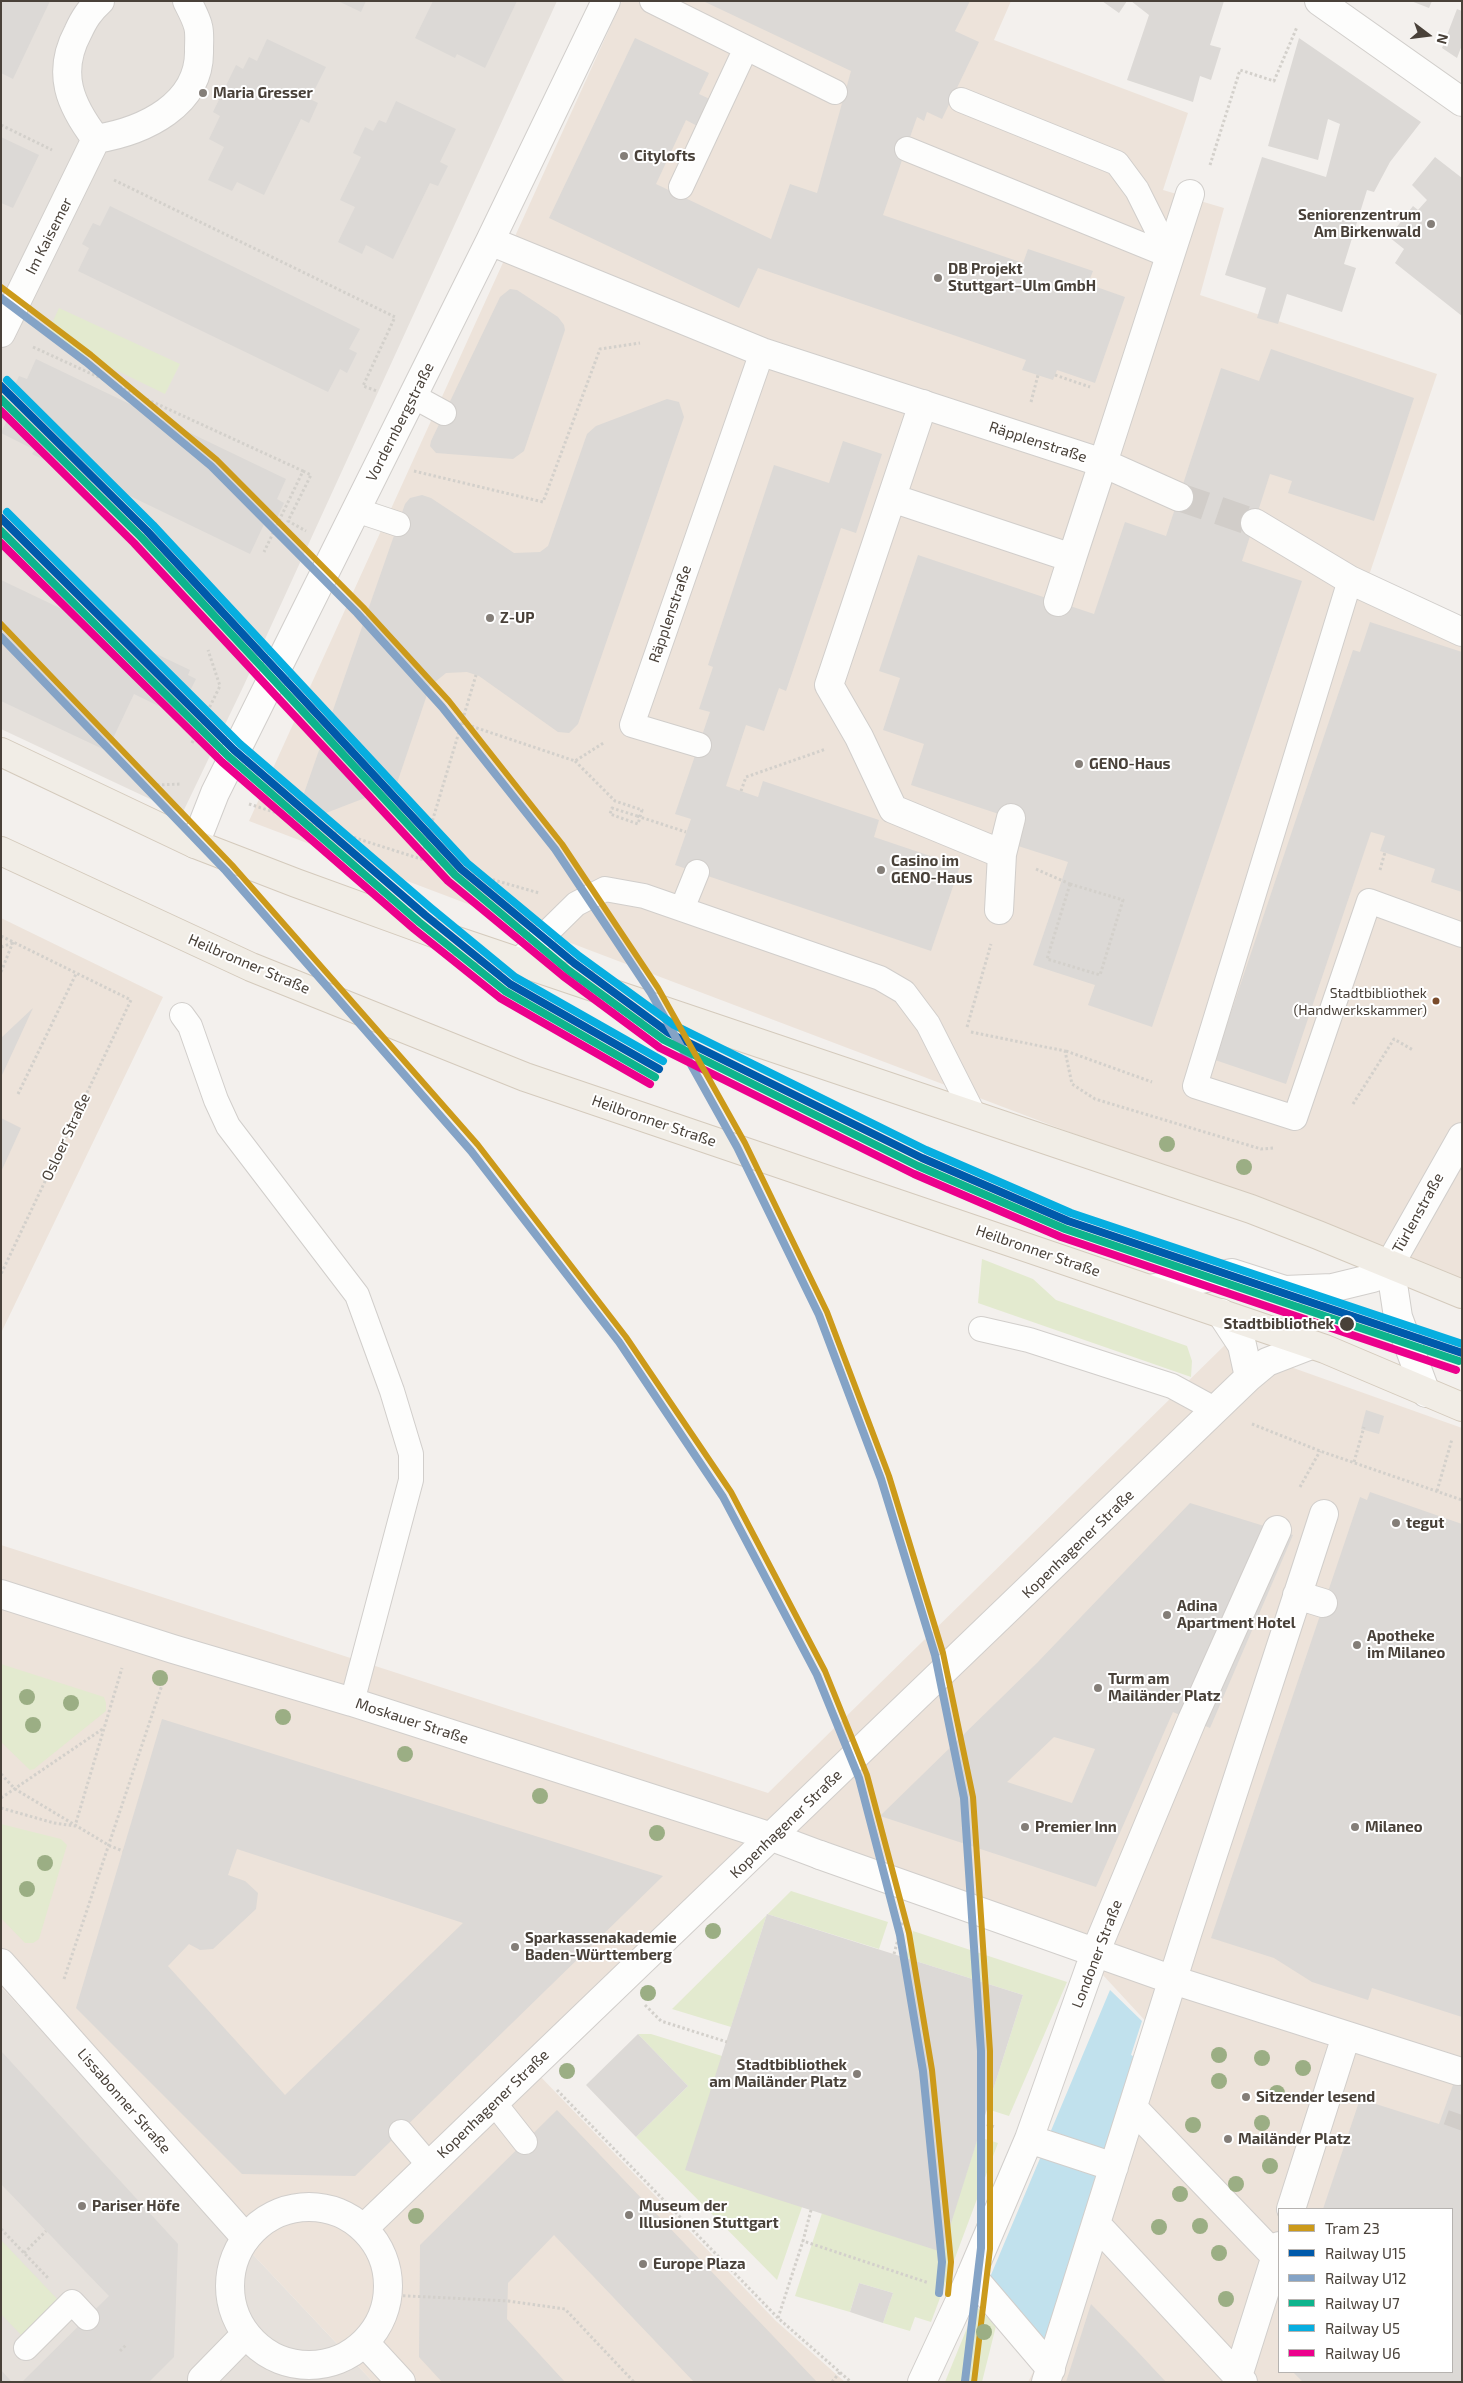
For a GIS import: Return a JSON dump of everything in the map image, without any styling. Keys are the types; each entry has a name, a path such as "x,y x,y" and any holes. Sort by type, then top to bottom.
{"main road":[{"path":"1,752 195,844 332,896 517,962 1251,1209 1462,1294"},
{"name":"Heilbronner Straße","path":"1,851 252,967 525,1077 1221,1313 1311,1345 1462,1407"}],"street":[{"path":"100,1 88,12 74,39 66,66 69,92 82,120 96,139 122,135 151,122 172,109 190,89 200,63 199,27 188,1"},
{"name":"Vordernbergstraße","path":"195,844 215,792 490,241 606,1"},
{"path":"1310,10 1462,102"},
{"name":"Im Kaisemer","path":"1,333 96,139"},
{"name":"Räpplenstraße","path":"490,241 762,352 1103,463 1190,194"},
{"path":"923,404 829,684 859,737 894,809 1002,854"},
{"path":"1058,602 1103,463 1179,497"},
{"path":"892,498 1072,558"},
{"path":"1254,523 1350,580 1462,632"},
{"path":"999,910 1002,854 1011,818"},
{"name":"Türlenstraße","path":"1390,1264 1462,1137"},
{"path":"1150,1289 1232,1274 1285,1290 1332,1288 1373,1278 1390,1264"},
{"path":"1390,1264 1398,1317 1426,1393"},
{"path":"1221,1313 1242,1346 1249,1377"},
{"name":"Kopenhagener Straße","path":"364,2228 1249,1377 1267,1362 1311,1345"},
{"path":"1049,2375 1173,1980 1324,1514"},
{"name":"Londoner Straße","path":"922,2382 967,2284 1029,2139 1095,1953 1192,1720 1278,1530"},
{"name":"Moskauer Straße","path":"1,1594 173,1649 352,1702 772,1837 1095,1953"},
{"path":"1297,1596 1323,1603"},
{"path":"1095,1953 1173,1980 1458,2071"},
{"name":"Lissabonner Straße","path":"1,1963 246,2238"},
{"path":"1291,2208 1346,2036"},
{"path":"1133,2108 1278,2254 1240,2379"},
{"path":"1029,2139 1114,2167"},
{"path":"299,2207 321,2207 341,2212 364,2228 377,2244 387,2268 388,2295 381,2321 365,2343 343,2358 318,2365 291,2363 266,2352 246,2334 234,2312 230,2286 234,2261 246,2238 260,2223 278,2212 299,2207"},
{"path":"1096,2224 1240,2379"},
{"path":"967,2284 1049,2375"},
{"path":"200,2380 246,2334"},
{"path":"365,2343 401,2382"}],"lane":[{"path":"652,1 835,92"},
{"path":"681,187 746,48"},
{"path":"961,100 1117,163 1137,190 1170,256"},
{"path":"907,149 1170,256"},
{"name":"Räpplenstraße","path":"632,724 762,352"},
{"path":"413,396 444,413"},
{"path":"356,510 398,524"},
{"path":"1350,580 1195,1086 1295,1118 1369,902 1462,935"},
{"path":"632,724 699,745"},
{"path":"682,909 697,872"},
{"path":"517,962 576,904 605,889 644,896 880,978 904,992 928,1024 975,1117"},
{"path":"182,1015 190,1026 216,1100 228,1126 357,1295 392,1391 411,1454 411,1480 352,1702"},
{"path":"981,1329 1029,1340 1172,1386 1216,1410"},
{"path":"494,2104 525,2142"},
{"path":"401,2132 429,2165"},
{"path":"26,2348 80,2310"}],"path":[{"path":"1208,171 1240,70 1274,81 1281,61 1310,10"},
{"path":"1,125 395,317 363,386"},
{"path":"1,333 311,475 288,521"},
{"path":"414,471 543,502 600,348 638,342 646,345"},
{"path":"1033,394 1038,375"},
{"path":"264,552 303,471"},
{"path":"192,744 220,686 208,650"},
{"path":"421,859 476,675"},
{"path":"462,723 575,761 615,801 642,810 638,824 610,814 612,808 637,816 686,832"},
{"path":"575,761 632,724"},
{"path":"740,791 746,777 859,737"},
{"path":"1070,884 1123,900 1100,975 1047,959 1070,884"},
{"path":"966,1031 981,984 999,910"},
{"path":"1,936 76,974 18,1094"},
{"path":"1,947 13,942"},
{"path":"1,972 13,942"},
{"name":"Osloer Straße","path":"1,1274 131,1000 76,974"},
{"path":"1353,1104 1394,1039 1413,1050"},
{"path":"1065,1051 1152,1082"},
{"path":"1216,1410 1320,1451 1462,1500"},
{"path":"1354,1462 1364,1427"},
{"path":"1437,1491 1453,1435"},
{"path":"75,1826 131,1636"},
{"path":"50,2018 110,1846 173,1649"},
{"path":"1,1798 105,1727"},
{"path":"1,1774 15,1789 75,1826 110,1846 123,1851"},
{"path":"1,1808 54,1823 75,1826"},
{"path":"661,2021 727,2042"},
{"path":"570,2103 778,2318 851,2382"},
{"path":"778,2318 812,2210"},
{"path":"1,2229 80,2310"},
{"path":"24,2253 46,2231"},
{"path":"802,2241 967,2284"},
{"path":"388,2295 508,2301 565,2309 634,2382"},
{"path":"120,2351 126,2345"},
{"path":"832,2382 840,2372"}],"shaded area":[{"path":"1,1 557,1 244,685 182,814 1,729"},
{"path":"622,1 1011,1 994,40 1188,113 1163,190 1224,208 1200,295 1437,374 1362,596 1462,640 1462,1281 249,821"},
{"path":"1,918 163,997 1,1333"},
{"path":"1226,1344 1462,1428 1462,2382 1028,2382 1050,2340 1151,2027 1077,1947 773,1843 537,2073 776,2321 845,2382 373,2382 1,1987 1,1545 768,1793"},
{"path":"1,1987 373,2382 1,2382"}],"green space":[{"path":"59,308 180,364 165,394 46,336"},
{"path":"982,1259 1033,1279 1056,1300 1187,1346 1192,1361 1191,1377 978,1303"},
{"path":"1,1664 104,1697 106,1711 34,1769 30,1770 1,1742"},
{"path":"1,1824 61,1839 67,1845 39,1939 33,1943 25,1943 1,1918"},
{"path":"791,1891 888,1922 879,1949 768,1914"},
{"path":"767,1915 731,2027 672,2009"},
{"path":"913,1931 1067,1982 1009,2116 987,2109 1023,1995 906,1958"},
{"path":"638,2034 651,2034 722,2056 802,2207 777,2280 636,2137 688,2086"},
{"path":"978,2137 998,2143 931,2322 915,2317 910,2331 883,2323 893,2293 859,2283 850,2312 795,2296 822,2213 941,2251"},
{"path":"1,2240 61,2303 24,2338 1,2314"},
{"path":"976,2306 996,2326 982,2382 945,2382"}],"water":[{"path":"1110,1990 1142,2021 1131,2055 1137,2058 1106,2152 1050,2133"},
{"path":"1041,2156 1097,2176 1045,2341 988,2282"}],"building":[{"path":"1,1 50,1 13,79 1,73"},
{"path":"338,1 366,1 361,12"},
{"path":"433,1 517,1 485,68 457,54 455,58 415,38"},
{"path":"703,1 970,1 955,31 979,42 942,119 927,112 924,121 917,117 883,215 1023,263 1028,249 1093,271 1088,284 1125,297 1095,383 1057,370 1053,380 1022,370 1026,360 758,268 739,308 549,218 635,38 709,73 699,94 714,101 701,128 686,120 656,184 771,239 790,184 817,193 851,71"},
{"path":"1102,1 1127,1 1119,13"},
{"path":"1131,1 1224,1 1210,45 1221,48 1211,80 1200,76 1193,102 1127,80 1149,15"},
{"path":"1411,1 1432,1 1429,8"},
{"path":"1457,9 1462,11 1462,45 1457,58 1442,48"},
{"path":"1299,38 1421,122 1390,162 1374,192 1367,190 1344,264 1356,268 1342,312 1287,294 1278,324 1257,318 1266,288 1225,275 1262,157 1326,177 1340,124 1328,119 1318,160 1268,146"},
{"path":"267,39 326,67 310,99 318,103 309,123 301,119 264,195 237,182 232,191 208,180 224,147 209,139 220,116 213,112 236,65 243,69 249,57 257,61"},
{"path":"396,101 456,129 440,162 448,166 438,186 430,183 393,259 366,245 362,254 338,242 355,207 340,200 361,157 353,153 365,127 373,131 379,120 386,123"},
{"path":"1,137 39,155 13,208 1,203"},
{"name":"Seniorenzentrum Am Birkenwald","path":"1435,157 1462,178 1462,316 1395,263 1404,249 1389,237 1413,206 1418,210 1427,200 1412,185"},
{"path":"110,206 360,329 349,349 357,353 347,373 340,369 328,392 78,271 89,248 82,244 93,223 100,226"},
{"path":"510,289 517,290 558,317 565,330 524,451 513,459 436,453 430,446 431,441 500,297"},
{"name":"GENO-Haus","path":"1271,349 1414,398 1374,521 1288,493 1292,481 1270,474 1242,561 1302,581 1152,1027 1088,1005 1095,985 1033,965 1068,862 1015,845 1011,818 911,785 924,744 883,730 900,678 879,671 918,555 1094,614 1125,522 1166,536 1221,368 1259,381"},
{"path":"36,359 286,479 277,499 284,503 274,524 266,520 250,554 101,482 99,486 32,454 35,450 1,433 17,399 10,395 19,376 27,379"},
{"name":"Z-UP","path":"667,399 679,402 684,417 578,724 569,733 558,732 479,676 467,672 446,673 430,686 396,786 326,813 315,814 309,811 304,806 303,796 405,504 410,498 422,495 431,498 514,553 540,552 548,546 587,434 596,426"},
{"path":"843,441 882,454 856,533 841,528 786,691 779,688 764,731 746,725 726,786 758,797 763,781 879,820 874,837 960,866 931,951 675,865 691,819 675,814 710,712 699,709 713,667 708,665 774,465 829,483"},
{"path":"1,580 190,670 188,675 196,679 181,709 174,706 171,712 134,694 107,751 1,701"},
{"path":"1370,622 1462,652 1462,892 1431,882 1435,869 1380,851 1385,836 1371,832 1286,1084 1215,1060 1353,650 1360,652"},
{"path":"33,1008 3,1073 1,1077 1,1038"},
{"path":"1,1118 21,1128 1,1172"},
{"path":"1366,1410 1384,1416 1379,1434 1361,1429"},
{"name":"Milaneo","path":"1370,1492 1462,1524 1462,2017 1372,1988 1368,2000 1312,1982 1274,1958 1211,1938 1360,1497 1367,1500"},
{"name":"Turm am Mailänder Platz","path":"1190,1503 1293,1535 1210,1728 1173,1712 1096,1887 880,1816 1037,1663","holes":["1054,1737 1095,1749 1072,1803 1007,1782"]},
{"name":"Sparkassenakademie Baden-Württemberg","path":"162,1719 663,1876 355,2176 242,2174 76,2008","holes":["237,1849 463,1923 285,2095 168,1966 189,1944 200,1950 213,1949 256,1909 258,1893 245,1881 228,1875"]},
{"name":"Stadtbibliothek am Mailänder Platz","path":"767,1914 1023,1995 942,2252 685,2170"},
{"path":"638,2034 688,2086 636,2137 586,2085"},
{"name":"Pariser Höfe","path":"1,2051 178,2244 174,2357 149,2382 22,2382 109,2296 1,2184"},
{"path":"1462,2060 1462,2382 1303,2382 1294,2373 1453,2373 1453,2208 1323,2208 1360,2099 1439,2124"},
{"name":"Europe Plaza","path":"557,2110 817,2382 694,2382 554,2235 508,2283 507,2319 565,2382 442,2382 419,2357 420,2245"},
{"path":"859,2283 893,2293 883,2323 850,2312"},
{"path":"1091,2304 1137,2351 1166,2382 1066,2382"},
{"path":"1,2370 10,2380 12,2382 1,2382"}],"tunnel":[{"path":"1179,497 1255,523"},
{"path":"1457,2129 1462,2115"}],"tram line":[{"name":"23","path":"1,287 91,355 217,460 363,607 449,701 562,844 658,988 745,1143 827,1312 889,1476 943,1653 973,1797 990,2051 990,2249 974,2382"},
{"name":"23","path":"1,624 232,865 478,1145 626,1337 731,1492 825,1671 867,1775 909,1933 932,2070 951,2262 948,2294"}],"rail line":[{"name":"U12","path":"1,298 86,362 211,466 357,613 442,707 555,849 651,993 737,1147 819,1315 881,1479 935,1655 964,1798 981,2051 981,2248 965,2381"},
{"name":"U5","path":"7,380 153,525 467,863 579,956 674,1025 926,1150 1071,1213 1462,1344"},
{"name":"U15","path":"1,386 147,531 461,869 574,963 669,1033 922,1158 1068,1221 1462,1353"},
{"name":"U7","path":"1,399 141,537 455,875 568,970 664,1040 918,1166 1065,1229 1459,1361"},
{"name":"U6","path":"1,411 134,543 448,881 563,976 660,1048 914,1174 1061,1237 1456,1370"},
{"name":"U5","path":"7,512 240,744 431,908 515,977 663,1061"},
{"name":"U15","path":"1,518 234,750 425,915 510,984 659,1069"},
{"name":"U7","path":"1,531 228,756 419,922 505,991 655,1077"},
{"name":"U6","path":"1,543 222,762 414,929 500,998 650,1084"},
{"name":"U12","path":"1,637 226,871 471,1151 619,1342 723,1497 817,1675 859,1778 900,1935 923,2071 942,2262 939,2293"}],"place":[{"name":"Maria Gresser","path":"203,93"},
{"name":"Citylofts","path":"624,156"},
{"name":"Seniorenzentrum Am Birkenwald","path":"1431,224"},
{"name":"DB Projekt Stuttgart–Ulm GmbH","path":"938,278"},
{"name":"Z-UP","path":"490,618"},
{"name":"GENO-Haus","path":"1079,764"},
{"name":"Casino im GENO-Haus","path":"881,870"},
{"name":"Stadtbibliothek (Handwerkskammer)","path":"1436,1001"},
{"name":"Stadtbibliothek","path":"1347,1324"},
{"name":"tegut","path":"1396,1523"},
{"name":"Adina Apartment Hotel","path":"1167,1615"},
{"name":"Apotheke im Milaneo","path":"1357,1645"},
{"name":"Turm am Mailänder Platz","path":"1098,1688"},
{"name":"Premier Inn","path":"1025,1827"},
{"name":"Milaneo","path":"1355,1827"},
{"name":"Sparkassenakademie Baden-Württemberg","path":"515,1947"},
{"name":"Stadtbibliothek am Mailänder Platz","path":"857,2074"},
{"name":"Sitzender lesend","path":"1246,2097"},
{"name":"Mailänder Platz","path":"1228,2139"},
{"name":"Pariser Höfe","path":"82,2206"},
{"name":"Museum der Illusionen Stuttgart","path":"629,2215"},
{"name":"Europe Plaza","path":"643,2264"}]}
